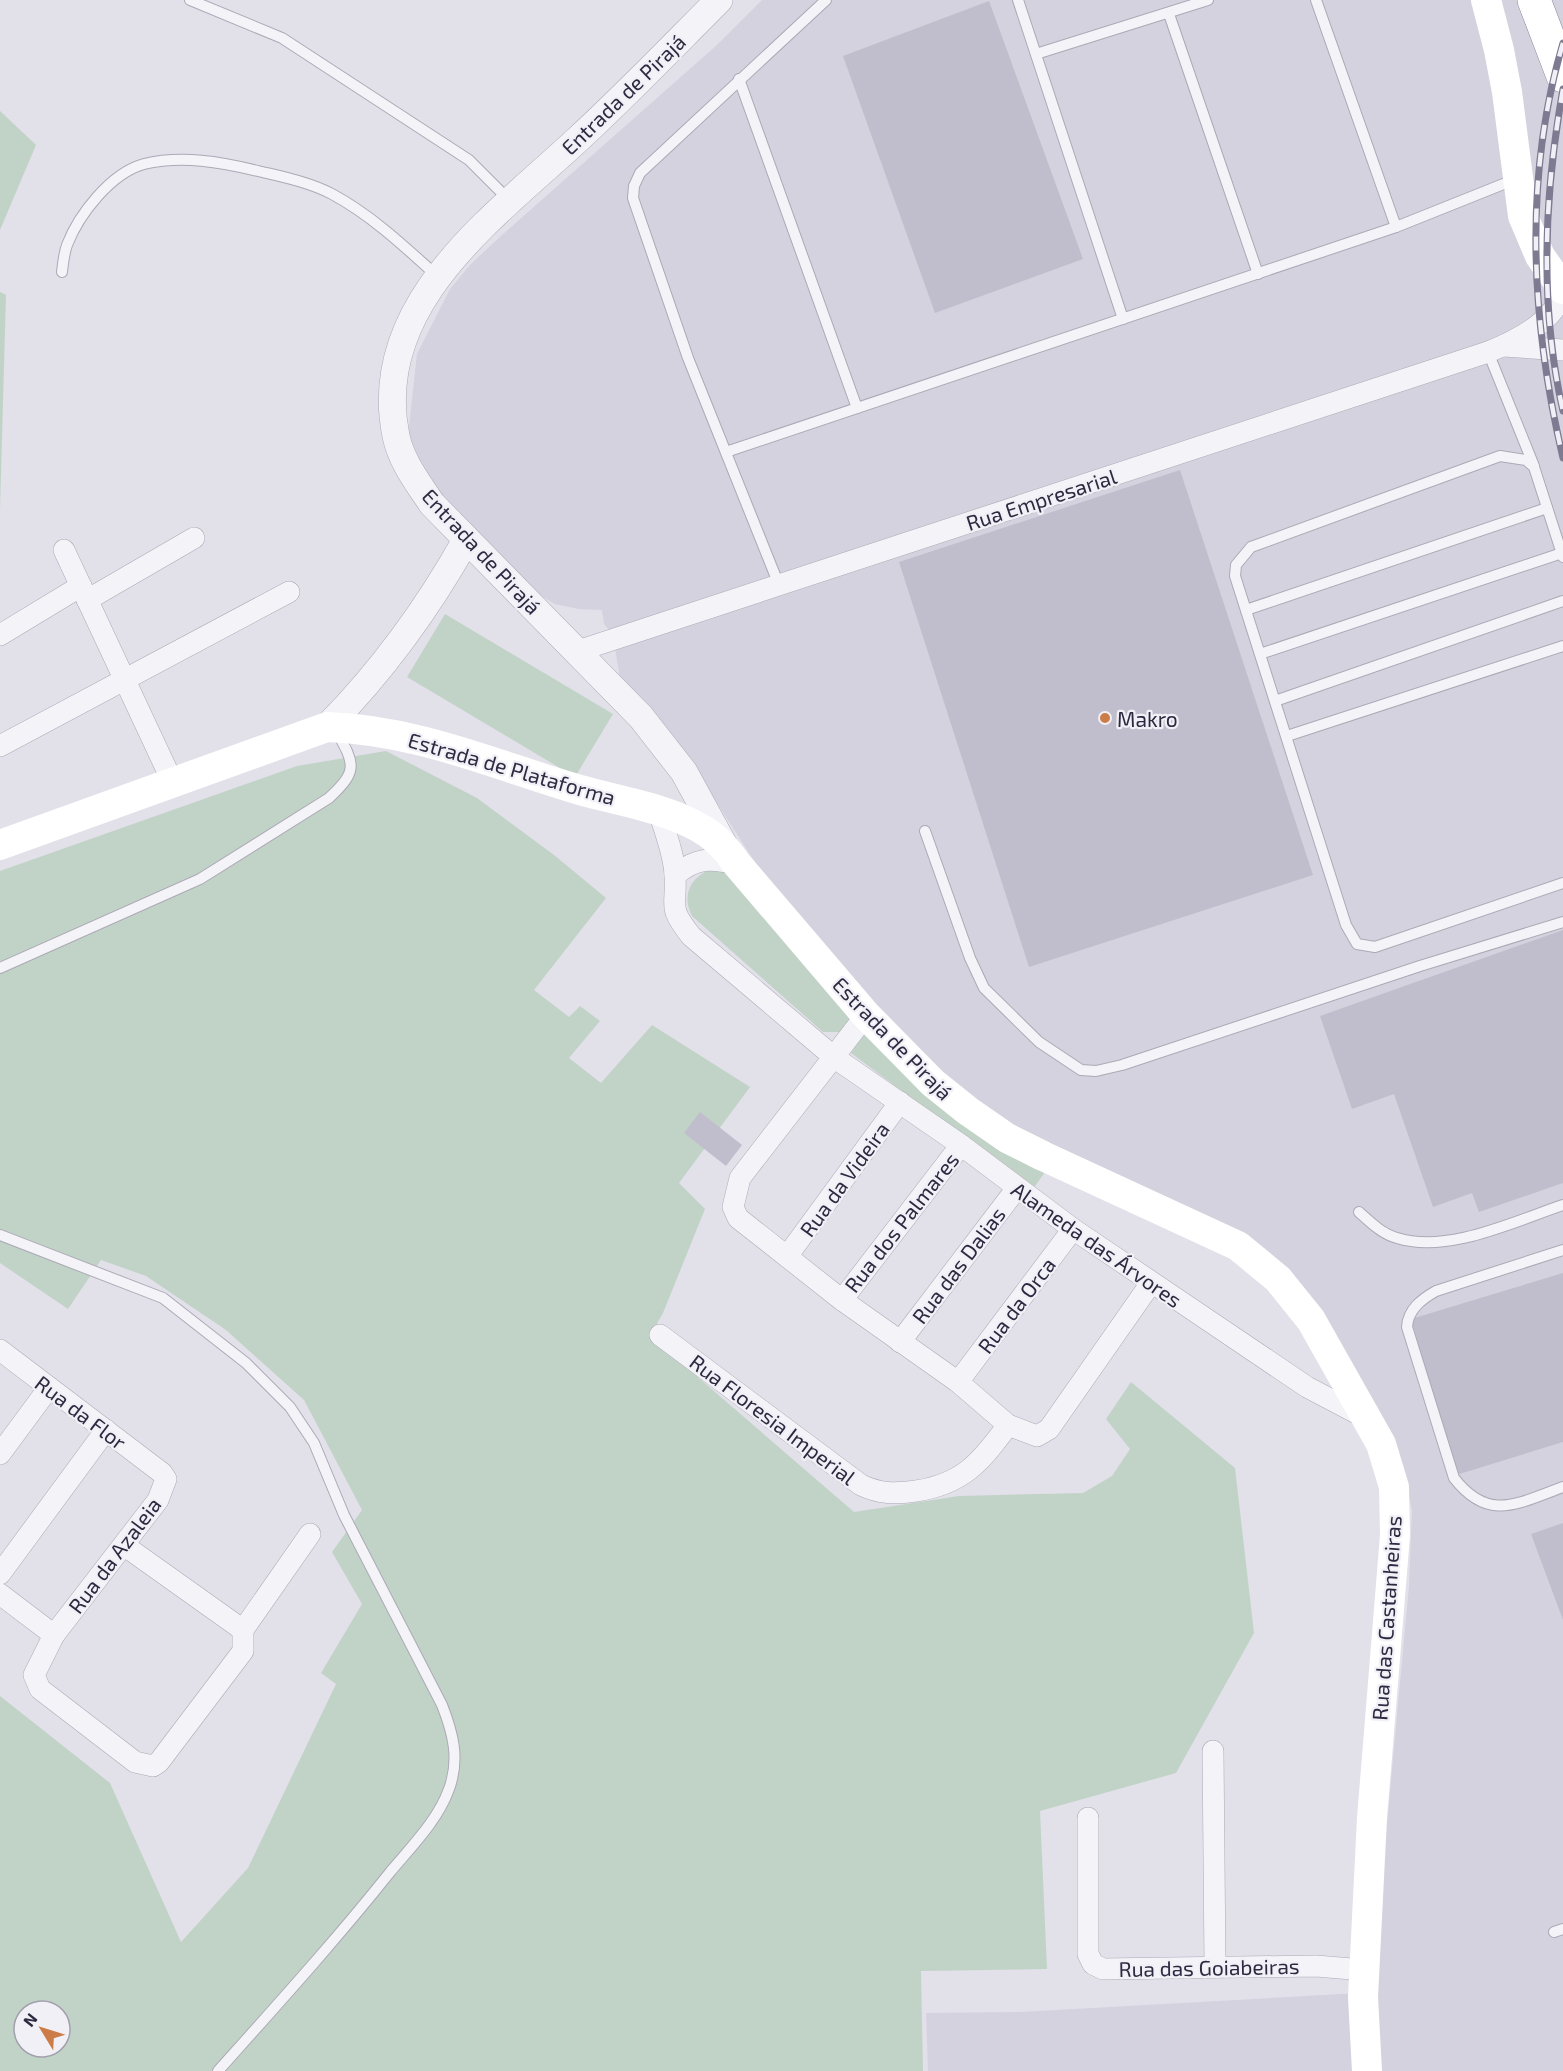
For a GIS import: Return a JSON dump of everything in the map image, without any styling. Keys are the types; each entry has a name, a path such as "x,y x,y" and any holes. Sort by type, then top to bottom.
{"highway":[{"path":"1534,0 1563,76"}],"main road":[{"path":"1486,0 1505,81 1516,179 1528,231 1540,256 1563,291"},
{"name":"Estrada de Plataforma","path":"0,845 172,781 331,727 379,731 441,744 579,789 659,812 698,827 731,856"},
{"name":"Estrada de Pirajá","path":"731,856 866,1015 933,1083 1007,1138 1211,1233"},
{"name":"Rua das Castanheiras","path":"1211,1233 1238,1246 1258,1261 1296,1298 1311,1320 1381,1444 1390,1468 1395,1501 1372,1818 1364,1970 1363,2032 1367,2071"}],"street":[{"name":"Entrada de Pirajá","path":"719,0 579,138 463,246 437,276 414,314 403,340 395,373 396,437 416,480 432,504 641,717 684,772 731,856"},
{"name":"Rua Empresarial","path":"578,651 1496,349 1527,334 1554,310 1563,291"},
{"name":"Rua Empresarial","path":"1496,349 1563,350"},
{"path":"0,635 194,538"},
{"path":"331,727 363,691 394,650 447,575 466,540"},
{"path":"64,550 172,781"},
{"path":"0,746 289,592"},
{"name":"Alameda das Árvores","path":"659,812 675,875 672,901 677,917 691,936 835,1058 961,1145 1073,1229 1307,1388 1366,1418"},
{"path":"675,875 699,860 731,856"},
{"path":"866,1015 740,1178 733,1207 738,1218 788,1255 842,1300 958,1382 1008,1425 1037,1436 1049,1429 1151,1283"},
{"name":"Rua da Videira","path":"788,1255 900,1102"},
{"name":"Rua dos Palmares","path":"842,1300 961,1145"},
{"name":"Rua das Dalias","path":"900,1341 1017,1188"},
{"name":"Rua da Orca","path":"958,1382 1073,1229"},
{"name":"Rua Floresia Imperial","path":"660,1335 861,1485 876,1492 893,1494 940,1487 950,1483 964,1475 980,1461 1008,1425"},
{"name":"Rua da Flor","path":"0,1350 48,1389 162,1473"},
{"path":"0,1454 48,1389"},
{"path":"0,1574 106,1430"},
{"name":"Rua da Azaleia","path":"162,1473 166,1479 158,1500 125,1546 54,1635 34,1675 36,1683 135,1762 153,1766 159,1762 243,1651 243,1630"},
{"path":"125,1546 243,1630 310,1534"},
{"path":"0,1594 54,1635"},
{"path":"1213,1750 1215,1966"},
{"name":"Rua das Goiabeiras","path":"1088,1818 1088,1954 1093,1964 1103,1969 1316,1966 1364,1970"}],"lane":[{"path":"190,0 282,38 469,160 510,202"},
{"path":"779,585 688,358 633,198 634,186 640,173 826,0"},
{"path":"1018,0 1123,319"},
{"path":"1036,54 1208,0"},
{"path":"1316,0 1396,227"},
{"path":"1169,14 1258,273"},
{"path":"739,79 857,408"},
{"path":"62,272 67,245 81,219 98,197 117,179 142,165 169,160 220,162 295,180 331,194 367,216 437,276"},
{"path":"726,452 1396,227 1516,179"},
{"path":"1260,654 1562,555 1496,349"},
{"path":"1534,467 1526,460 1500,456 1251,547 1236,565 1235,576 1346,925 1357,944 1375,947 1563,883"},
{"path":"1246,610 1547,508"},
{"path":"1275,701 1563,601"},
{"path":"1287,736 1563,646"},
{"path":"0,968 200,879 329,798 347,781 352,759 331,727"},
{"path":"925,831 970,958 984,988 1039,1042 1081,1070 1096,1071 1122,1065 1420,966 1563,922"},
{"path":"1359,1212 1375,1227 1397,1238 1443,1241 1470,1237 1563,1205"},
{"path":"0,1235 163,1298 246,1363 290,1407 314,1443 344,1515 442,1705 454,1736 454,1766 449,1790 436,1815 334,1942 218,2071"},
{"path":"1563,1250 1436,1291 1418,1303 1408,1320 1407,1327 1454,1478 1465,1491 1479,1502 1495,1507 1513,1505 1563,1487"}],"shaded area":[{"path":"762,0 1563,0 1563,2071 928,2071 926,2013 1020,2012 1378,1992 1383,1867 1409,1586 1412,1510 1403,1472 1300,1291 1005,1128 942,1085 758,867 708,789 621,685 613,635 604,624 602,610 579,609 555,604 534,592 426,480 408,436 417,354 450,289 470,265 502,235 718,44"}],"green space":[{"path":"0,111 36,145 0,230"},
{"path":"0,292 6,295 0,510"},
{"path":"445,614 613,714 575,777 407,677"},
{"path":"386,751 477,798 554,855 606,898 534,990 569,1017 580,1006 600,1021 569,1058 601,1083 652,1025 750,1087 679,1183 705,1209 663,1313 650,1336 854,1512 959,1496 1083,1493 1112,1476 1130,1449 1106,1419 1131,1382 1235,1468 1254,1633 1176,1773 1040,1811 1047,1969 921,1971 923,2071 0,2071 0,1696 110,1783 181,1942 248,1868 336,1684 321,1673 362,1604 332,1552 362,1510 304,1400 226,1330 146,1276 101,1260 68,1309 0,1263 0,871 297,766"},
{"path":"709,870 727,871 850,1009 850,1023 841,1032 823,1032 692,916 688,902 689,889 696,878"},
{"path":"867,1029 1047,1169 1033,1189 851,1053"}],"building":[{"path":"989,1 1083,259 935,313 843,56"},
{"name":"Makro","path":"1180,470 1313,875 1029,967 899,562"},
{"path":"1563,930 1563,1183 1479,1212 1472,1193 1433,1207 1394,1094 1352,1109 1320,1016"},
{"path":"700,1112 742,1145 726,1166 684,1133"},
{"path":"1563,1273 1563,1442 1456,1475 1411,1319"},
{"path":"1563,1523 1563,1620 1531,1534"}],"railway":[{"path":"1563,43 1550,94 1542,146 1537,198 1536,250 1538,303 1544,355 1563,458"},
{"path":"1563,89 1552,169 1547,250 1550,331 1563,411"}],"place":[{"name":"Makro","path":"1105,718"}]}
